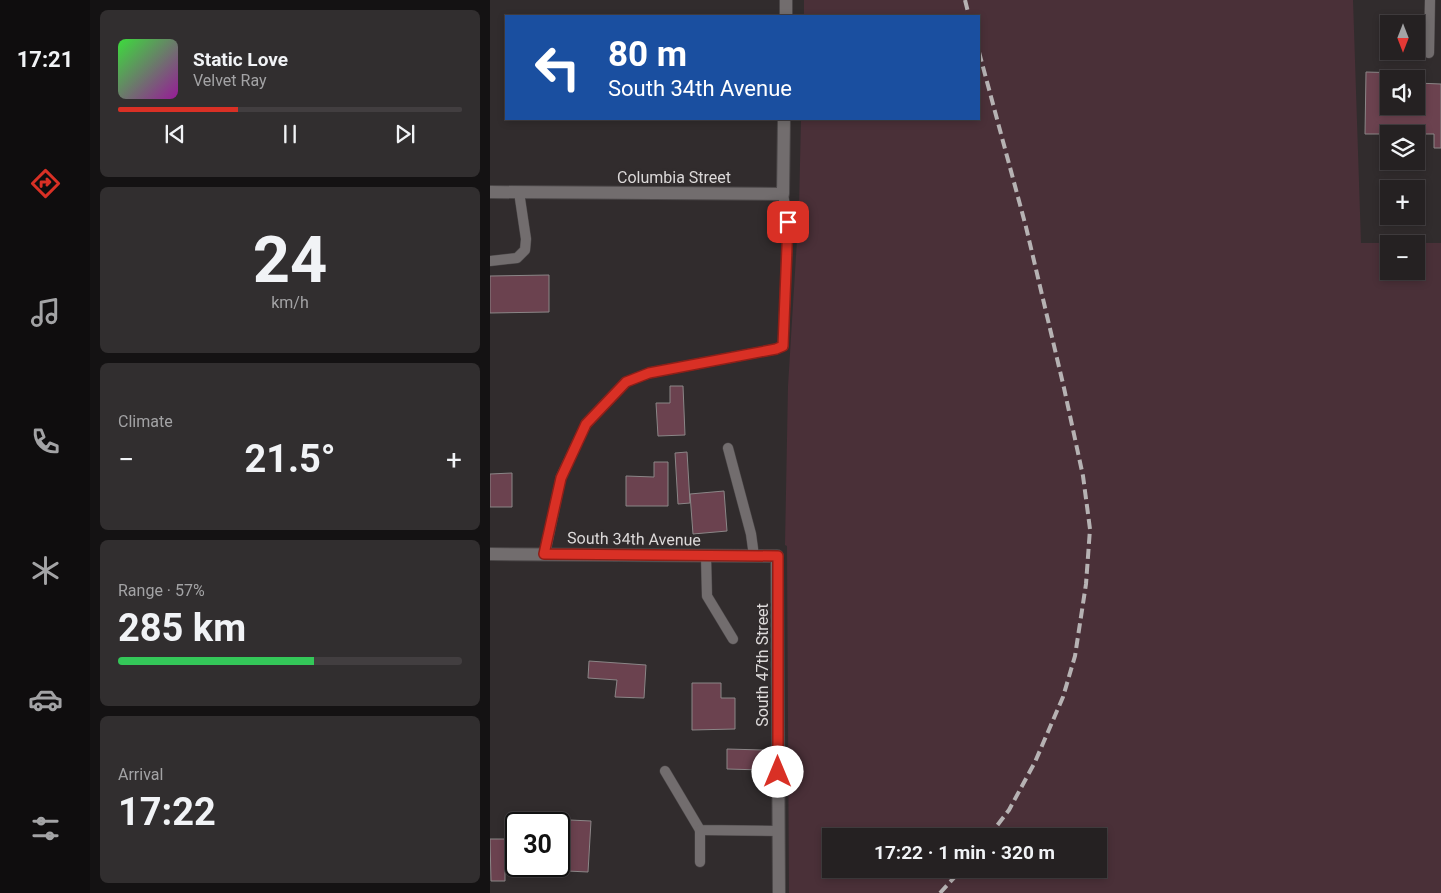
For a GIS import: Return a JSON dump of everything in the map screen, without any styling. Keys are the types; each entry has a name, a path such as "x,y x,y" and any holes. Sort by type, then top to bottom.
{"street":[{"path":"786,0 786,15"},
{"path":"783,194 784,120"},
{"name":"Columbia Street","path":"490,192 783,194"},
{"name":"South 34th Avenue","path":"490,554 778,556"},
{"name":"South 47th Street","path":"778,556 779,893"}],"lane":[{"path":"1430,0 1430,53"},
{"path":"490,261 517,258 525,250 526,239 519,192"},
{"path":"544,554 561,478 586,424 626,382 649,373 776,349 783,346 788,222 783,194"},
{"path":"728,448 751,534 754,556"},
{"path":"706,556 707,596 733,639"},
{"path":"665,771 700,830 700,862"},
{"path":"700,830 779,831"}],"shaded area":[{"path":"804,0 1353,0 1361,243 1380,243 1380,280 1425,280 1425,243 1441,243 1441,893 789,893 787,546 785,545 788,386 799,207 801,120 980,120 980,15 804,15"}],"building":[{"path":"1366,72 1380,72 1380,115 1425,115 1425,83 1441,84 1441,148 1434,148 1434,134 1425,134 1425,125 1380,125 1380,134 1365,134"},
{"path":"549,275 549,312 490,313 490,276"},
{"path":"670,386 683,386 685,435 658,436 656,403 670,403"},
{"path":"687,452 690,503 678,504 675,453"},
{"path":"654,462 668,462 668,506 626,506 626,476 654,477"},
{"path":"512,473 512,507 490,507 490,474"},
{"path":"724,491 727,531 693,534 690,494"},
{"path":"589,661 646,665 644,698 615,697 617,680 588,678"},
{"path":"692,683 721,683 721,698 735,698 735,729 692,730"},
{"path":"727,749 763,750 763,770 727,769"},
{"path":"570,820 591,821 588,872 570,871"},
{"path":"490,839 505,839 505,881 491,881"}],"railway":[{"path":"965,0 969,15"},
{"path":"980,56 1026,227 1064,388 1083,476 1090,529 1086,584 1075,656 1063,697 1035,762 1009,810 995,828"},
{"path":"940,893 954,878"}],"route":[{"path":"778,772 778,556 544,554 561,478 586,424 626,382 649,373 776,349 783,346 788,222"}]}
